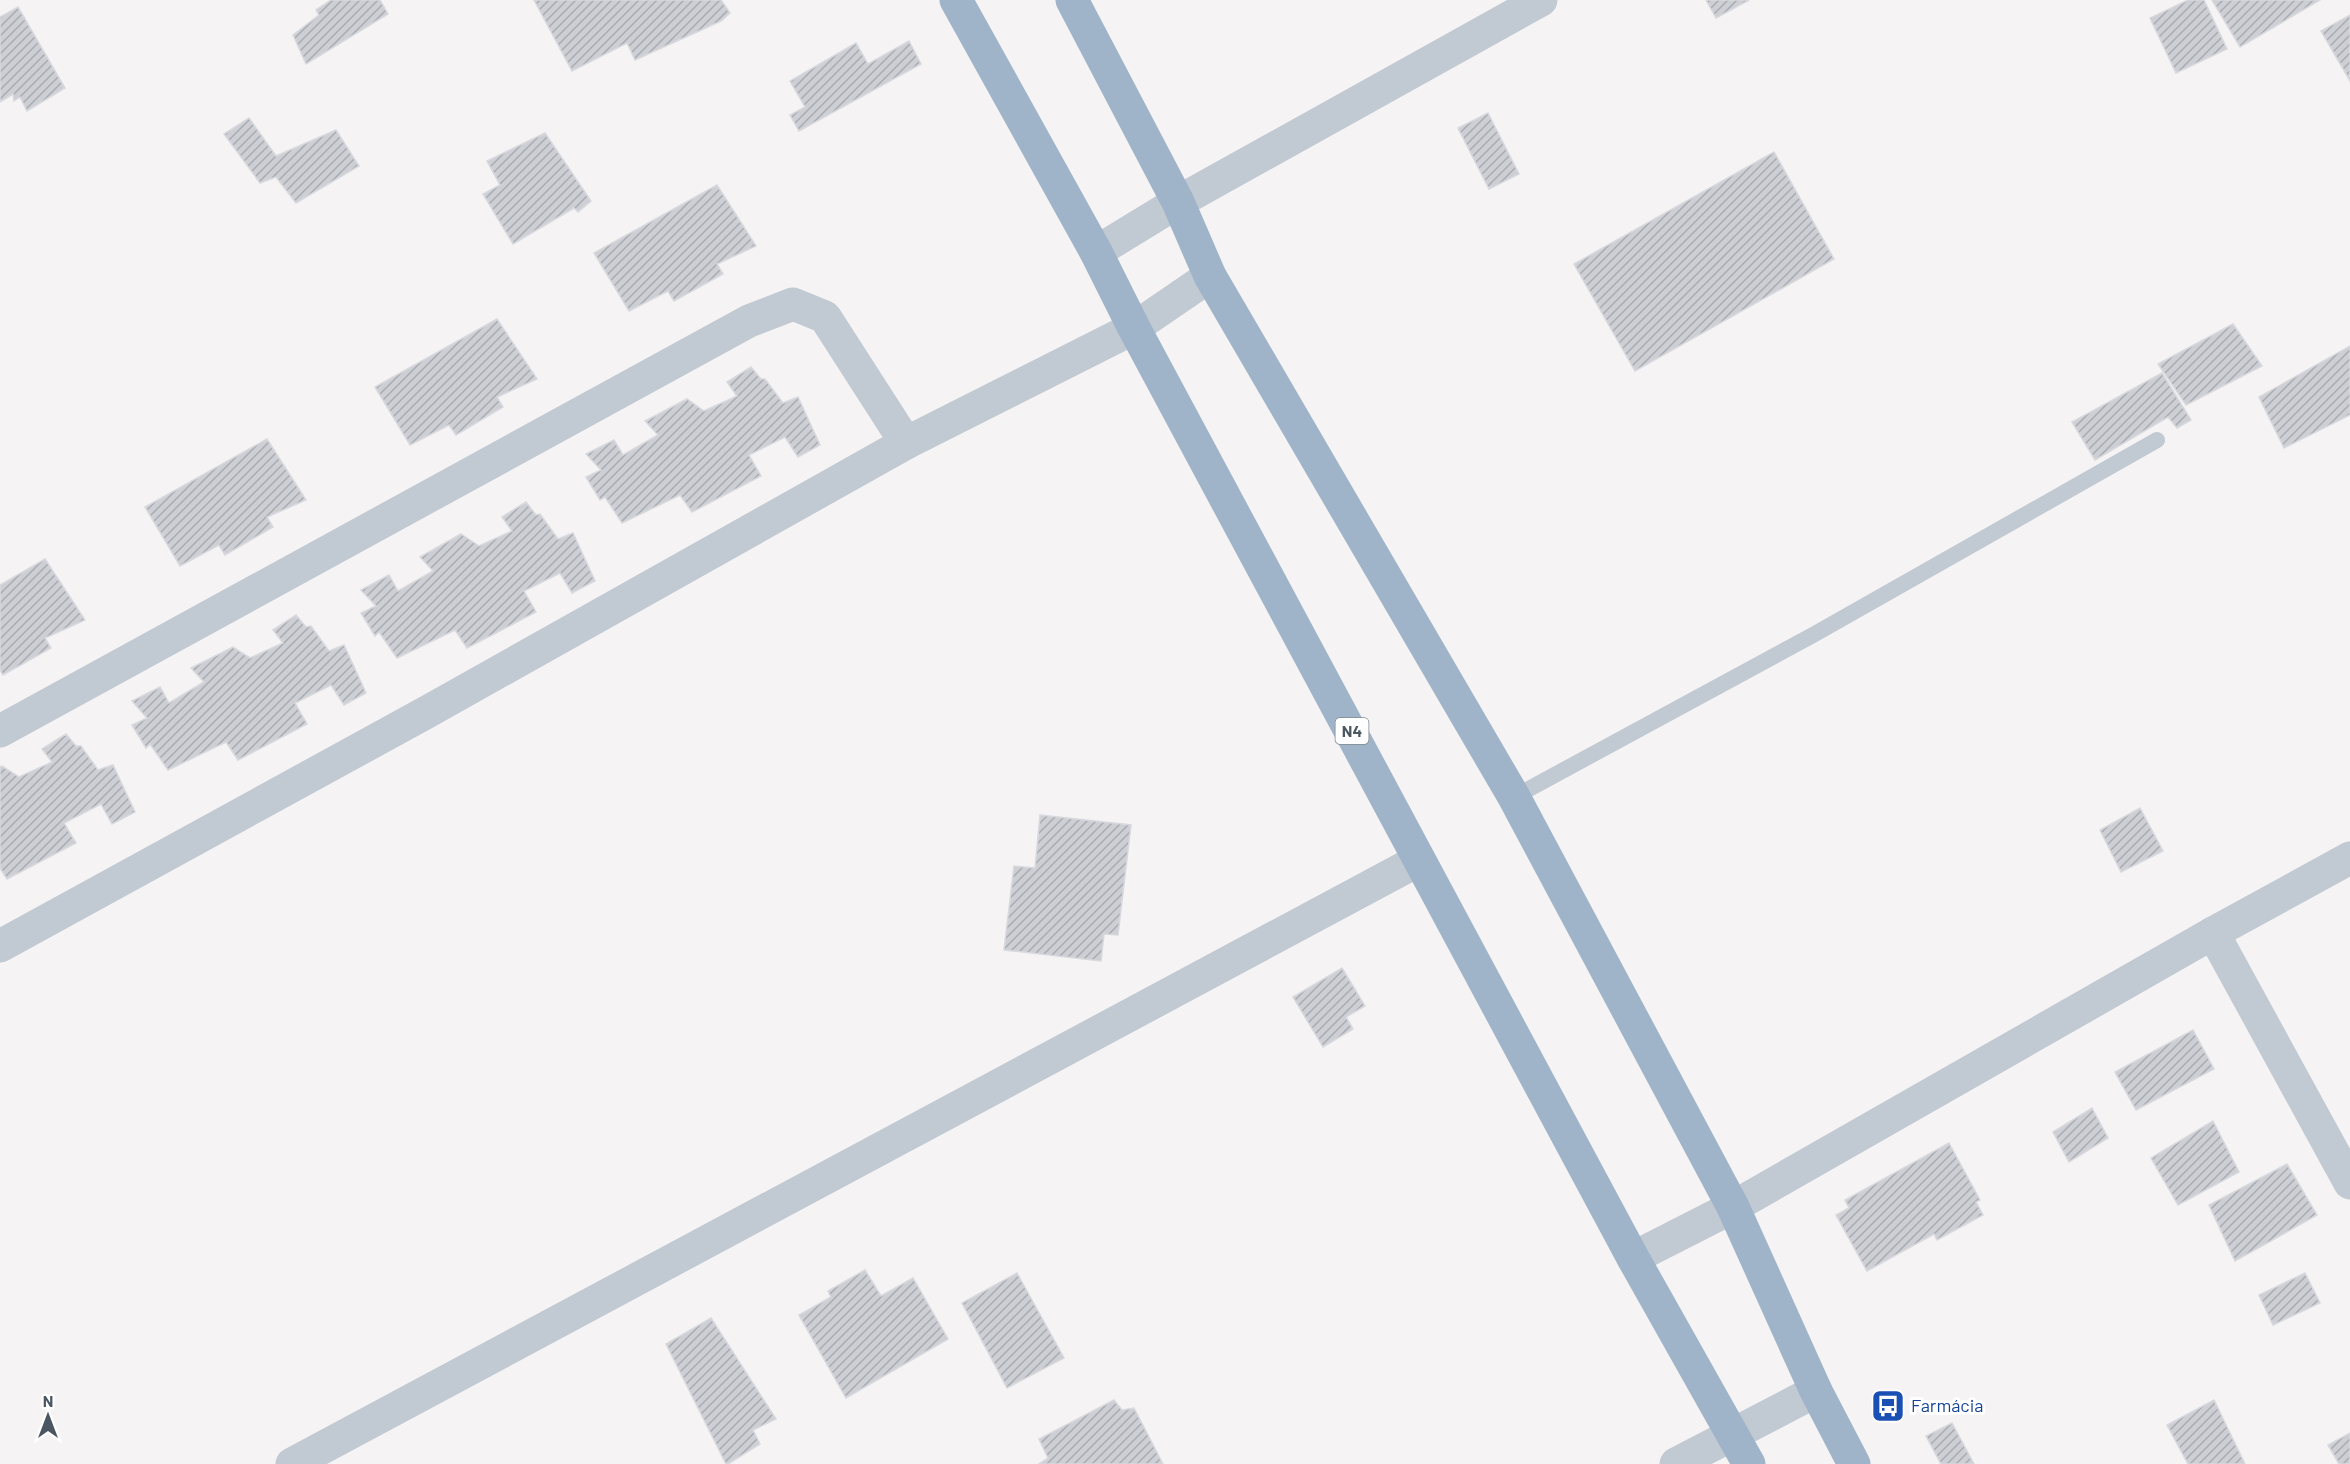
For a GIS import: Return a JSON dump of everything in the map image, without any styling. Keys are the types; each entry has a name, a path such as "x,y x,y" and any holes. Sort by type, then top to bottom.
{"highway":[{"name":"N4","path":"956,0 1096,252 1134,328 1633,1258 1749,1464"},
{"path":"1072,0 1178,202 1210,276 1514,796 1733,1207 1816,1391 1854,1464"}],"street":[{"path":"1096,252 1178,202 1541,0"},
{"path":"0,946 427,712 906,443 1134,328 1210,276"},
{"path":"0,732 749,321 793,304 825,317 906,443"},
{"path":"1633,1258 1733,1207 2213,933 2350,858"},
{"path":"291,1464 1419,861"},
{"path":"2213,933 2350,1183"},
{"path":"1676,1464 1816,1391"}],"lane":[{"path":"1514,796 1814,635 2157,440"}],"building":[{"path":"331,0 380,0 388,14 306,64 293,35 319,15 316,10"},
{"path":"534,0 721,0 730,13 721,21 635,60 627,43 572,71"},
{"path":"1706,0 1749,0 1716,18"},
{"path":"2188,0 2204,0 2227,49 2176,73 2150,18"},
{"path":"2212,0 2320,0 2240,47"},
{"path":"18,7 65,88 27,111 20,97 14,101 13,94 0,102 0,17"},
{"path":"2350,15 2350,81 2321,31"},
{"path":"909,41 921,64 799,131 790,115 805,107 790,81 856,43 868,64"},
{"path":"1488,113 1519,174 1489,189 1458,128"},
{"path":"249,118 276,156 336,130 359,166 296,203 276,177 260,183 224,134"},
{"path":"545,133 591,201 578,212 574,208 513,244 483,194 500,185 487,161"},
{"path":"1774,152 1834,259 1635,371 1574,264"},
{"path":"717,185 756,246 717,264 723,274 674,301 668,291 629,311 594,253"},
{"path":"497,319 537,379 497,397 503,407 456,435 449,425 410,445 375,387"},
{"path":"2233,324 2262,366 2186,405 2158,364"},
{"path":"2350,346 2350,415 2284,448 2259,397"},
{"path":"751,367 761,379 765,379 783,403 798,397 820,445 798,457 785,437 749,455 761,476 692,512 680,495 622,523 605,497 600,500 586,477 601,470 586,454 614,440 623,455 658,435 645,421 687,399 704,411 737,396 727,382"},
{"path":"2162,373 2191,420 2177,428 2168,417 2095,460 2072,422"},
{"path":"267,439 306,500 267,517 273,527 225,555 219,545 180,566 145,507"},
{"path":"526,502 536,515 540,514 558,539 573,533 595,581 572,593 560,573 524,591 536,612 467,648 455,630 397,658 379,632 375,636 361,613 376,606 361,590 389,575 398,591 433,571 420,557 461,534 479,546 512,531 502,517"},
{"path":"45,559 85,620 45,638 51,648 3,675 0,670 0,585"},
{"path":"296,615 306,627 311,626 329,651 344,645 366,693 344,705 331,685 295,703 307,724 238,760 226,742 168,770 150,744 146,748 132,725 147,718 132,701 160,687 169,703 204,682 191,668 233,647 250,658 283,643 273,630"},
{"path":"66,734 76,746 81,746 98,770 113,765 135,812 112,824 101,804 64,823 76,843 7,879 0,868 0,767 2,766 19,777 52,762 42,749"},
{"path":"2140,808 2163,851 2121,872 2100,830"},
{"path":"1040,815 1131,825 1118,935 1104,934 1101,961 1004,950 1014,866 1035,868"},
{"path":"1342,968 1365,1006 1346,1017 1353,1029 1323,1047 1293,997"},
{"path":"2193,1030 2214,1069 2136,1110 2115,1072"},
{"path":"2092,1108 2108,1138 2069,1162 2053,1132"},
{"path":"2213,1121 2239,1172 2178,1205 2151,1158"},
{"path":"1949,1143 1980,1200 1976,1202 1983,1215 1937,1240 1934,1234 1867,1271 1836,1215 1849,1208 1845,1200"},
{"path":"2287,1164 2317,1215 2235,1261 2209,1205"},
{"path":"865,1270 881,1296 913,1278 948,1339 846,1398 799,1315 831,1297 828,1291"},
{"path":"1017,1273 1064,1358 1007,1388 962,1303"},
{"path":"2305,1273 2320,1303 2273,1325 2259,1295"},
{"path":"711,1318 776,1419 753,1430 760,1444 728,1464 666,1344"},
{"path":"1114,1400 1122,1410 1134,1408 1163,1464 1039,1464 1048,1458 1039,1439"},
{"path":"2214,1400 2245,1464 2188,1464 2167,1425"},
{"path":"1952,1423 1974,1464 1941,1464 1926,1436"},
{"path":"2350,1433 2350,1464 2339,1464 2328,1445"}],"place":[{"name":"Farmácia","path":"1888,1406"}]}
